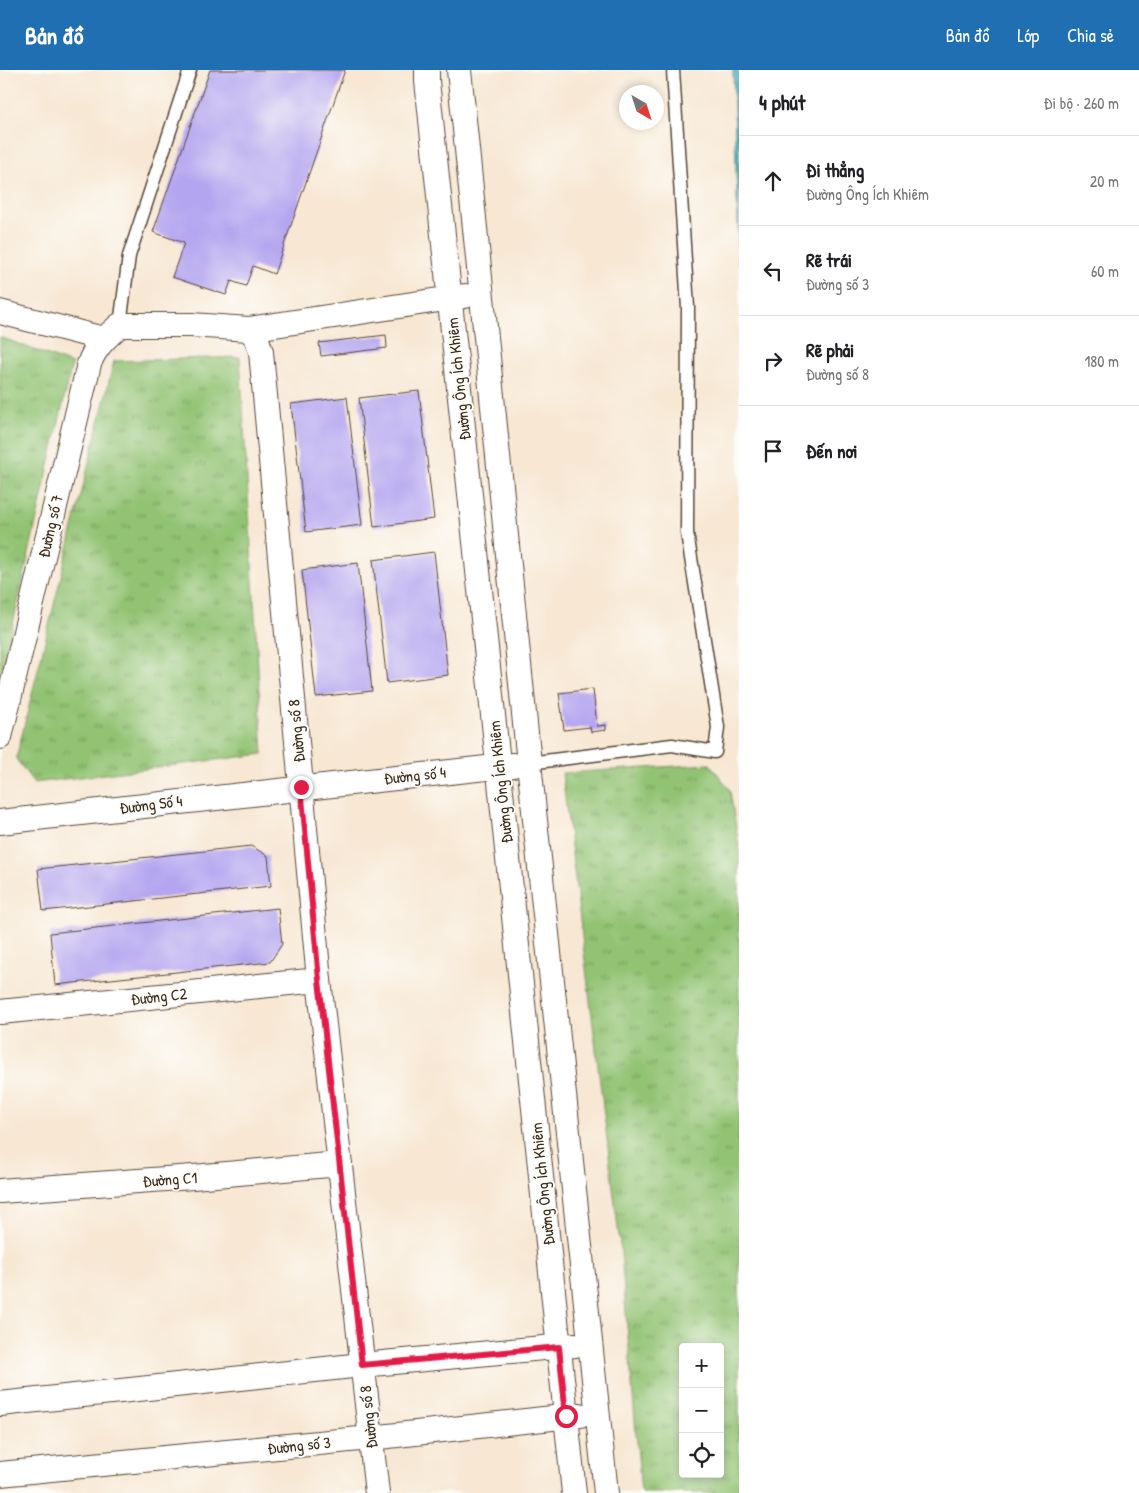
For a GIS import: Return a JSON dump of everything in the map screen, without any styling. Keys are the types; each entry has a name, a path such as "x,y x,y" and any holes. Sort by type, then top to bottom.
{"street":[{"name":"Đường Ông Ích Khiêm","path":"427,70 574,1493"},
{"name":"Đường Ông Ích Khiêm","path":"459,70 529,763 606,1493"},
{"path":"0,312 112,332 191,326 249,329 482,294"},
{"name":"Đường số 8","path":"249,329 257,339 261,352 319,980 377,1493"},
{"name":"Đường số 7","path":"0,737 89,364 92,354 112,332"},
{"name":"Đường số 4","path":"301,787 529,763"},
{"name":"Đường Số 4","path":"0,822 301,787"},
{"name":"Đường C2","path":"0,1012 319,980"},
{"name":"Đường C1","path":"0,1191 340,1164"},
{"path":"0,1404 362,1365 591,1343"},
{"name":"Đường số 3","path":"0,1474 370,1438 598,1413"}],"lane":[{"path":"112,332 129,256 190,70"},
{"path":"529,763 672,745 715,752 718,727 687,533 688,308 673,70"}],"green space":[{"path":"0,337 72,364 0,681"},
{"path":"240,357 263,754 34,783 16,759 114,361"},
{"path":"710,764 730,790 739,847 739,1493 641,1493 621,1253 562,773"}],"water":[{"path":"733,70 739,70 739,263 733,74"}],"building":[{"path":"210,70 345,70 274,274 253,266 246,286 231,281 226,295 172,277 184,243 153,232"},
{"path":"386,335 387,348 321,356 319,343"},
{"path":"419,391 434,519 374,527 359,398"},
{"path":"347,397 362,525 306,532 291,404"},
{"path":"434,552 448,675 387,683 373,560"},
{"path":"358,563 372,691 316,697 302,570"},
{"path":"593,689 597,726 606,725 606,730 591,732 590,727 564,730 559,693"},
{"path":"251,846 268,856 271,886 43,911 38,869"},
{"path":"278,908 282,944 270,962 55,985 50,933"}],"route":[{"path":"301,787 319,980 362,1365 559,1347 566,1416"}]}
